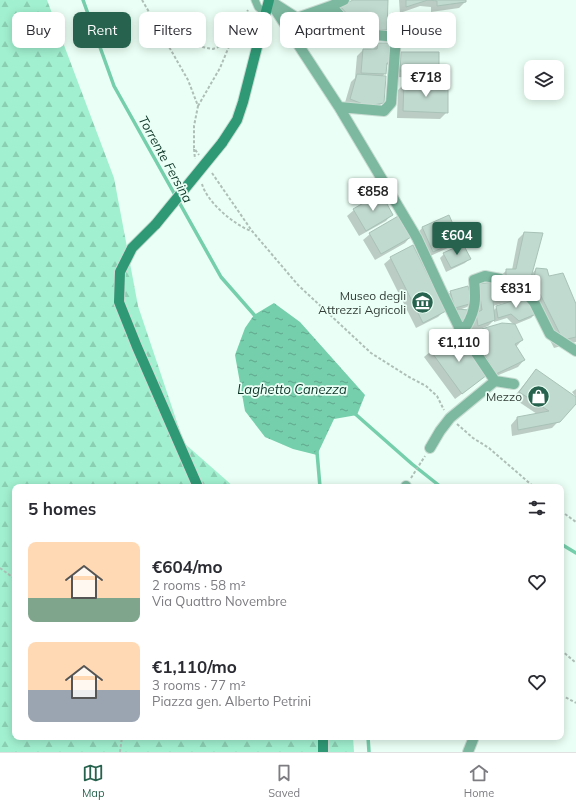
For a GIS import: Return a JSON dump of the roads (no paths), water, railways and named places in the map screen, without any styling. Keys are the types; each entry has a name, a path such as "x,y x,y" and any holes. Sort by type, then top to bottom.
{"main road":[{"path":"197,484 119,302 120,272 132,248 156,224 222,143 237,120 243,102 262,11 269,0"},
{"path":"323,740 323,752"}],"street":[{"path":"269,0 297,18 344,0"},
{"path":"269,0 339,107 418,238 440,290 460,329 495,381 514,384"},
{"path":"331,6 356,33 396,37 391,103 384,110 339,107"},
{"path":"460,329 467,325 474,310 476,300 474,280 485,276 500,279 520,287 534,302 550,334 576,351"},
{"path":"430,448 450,418 495,381"},
{"path":"468,752 473,740"}],"lane":[{"path":"255,0 262,11"}],"water":[{"name":"Laghetto Canezza","path":"274,303 300,322 365,395 357,415 334,419 317,455 293,449 265,437 245,411 235,355 245,328 254,315"}],"waterway":[{"name":"Torrente Fersina","path":"83,0 114,86 221,277 257,318"},
{"name":"Torrente Fersina","path":"353,412 437,484"},
{"path":"317,452 320,484"},
{"name":"Torrente Fersina","path":"564,546 576,553"},
{"path":"368,740 369,752"}],"place":[{"name":"Museo degli Attrezzi Agricoli","path":"422,303"},
{"name":"Mezzo","path":"538,397"}]}
